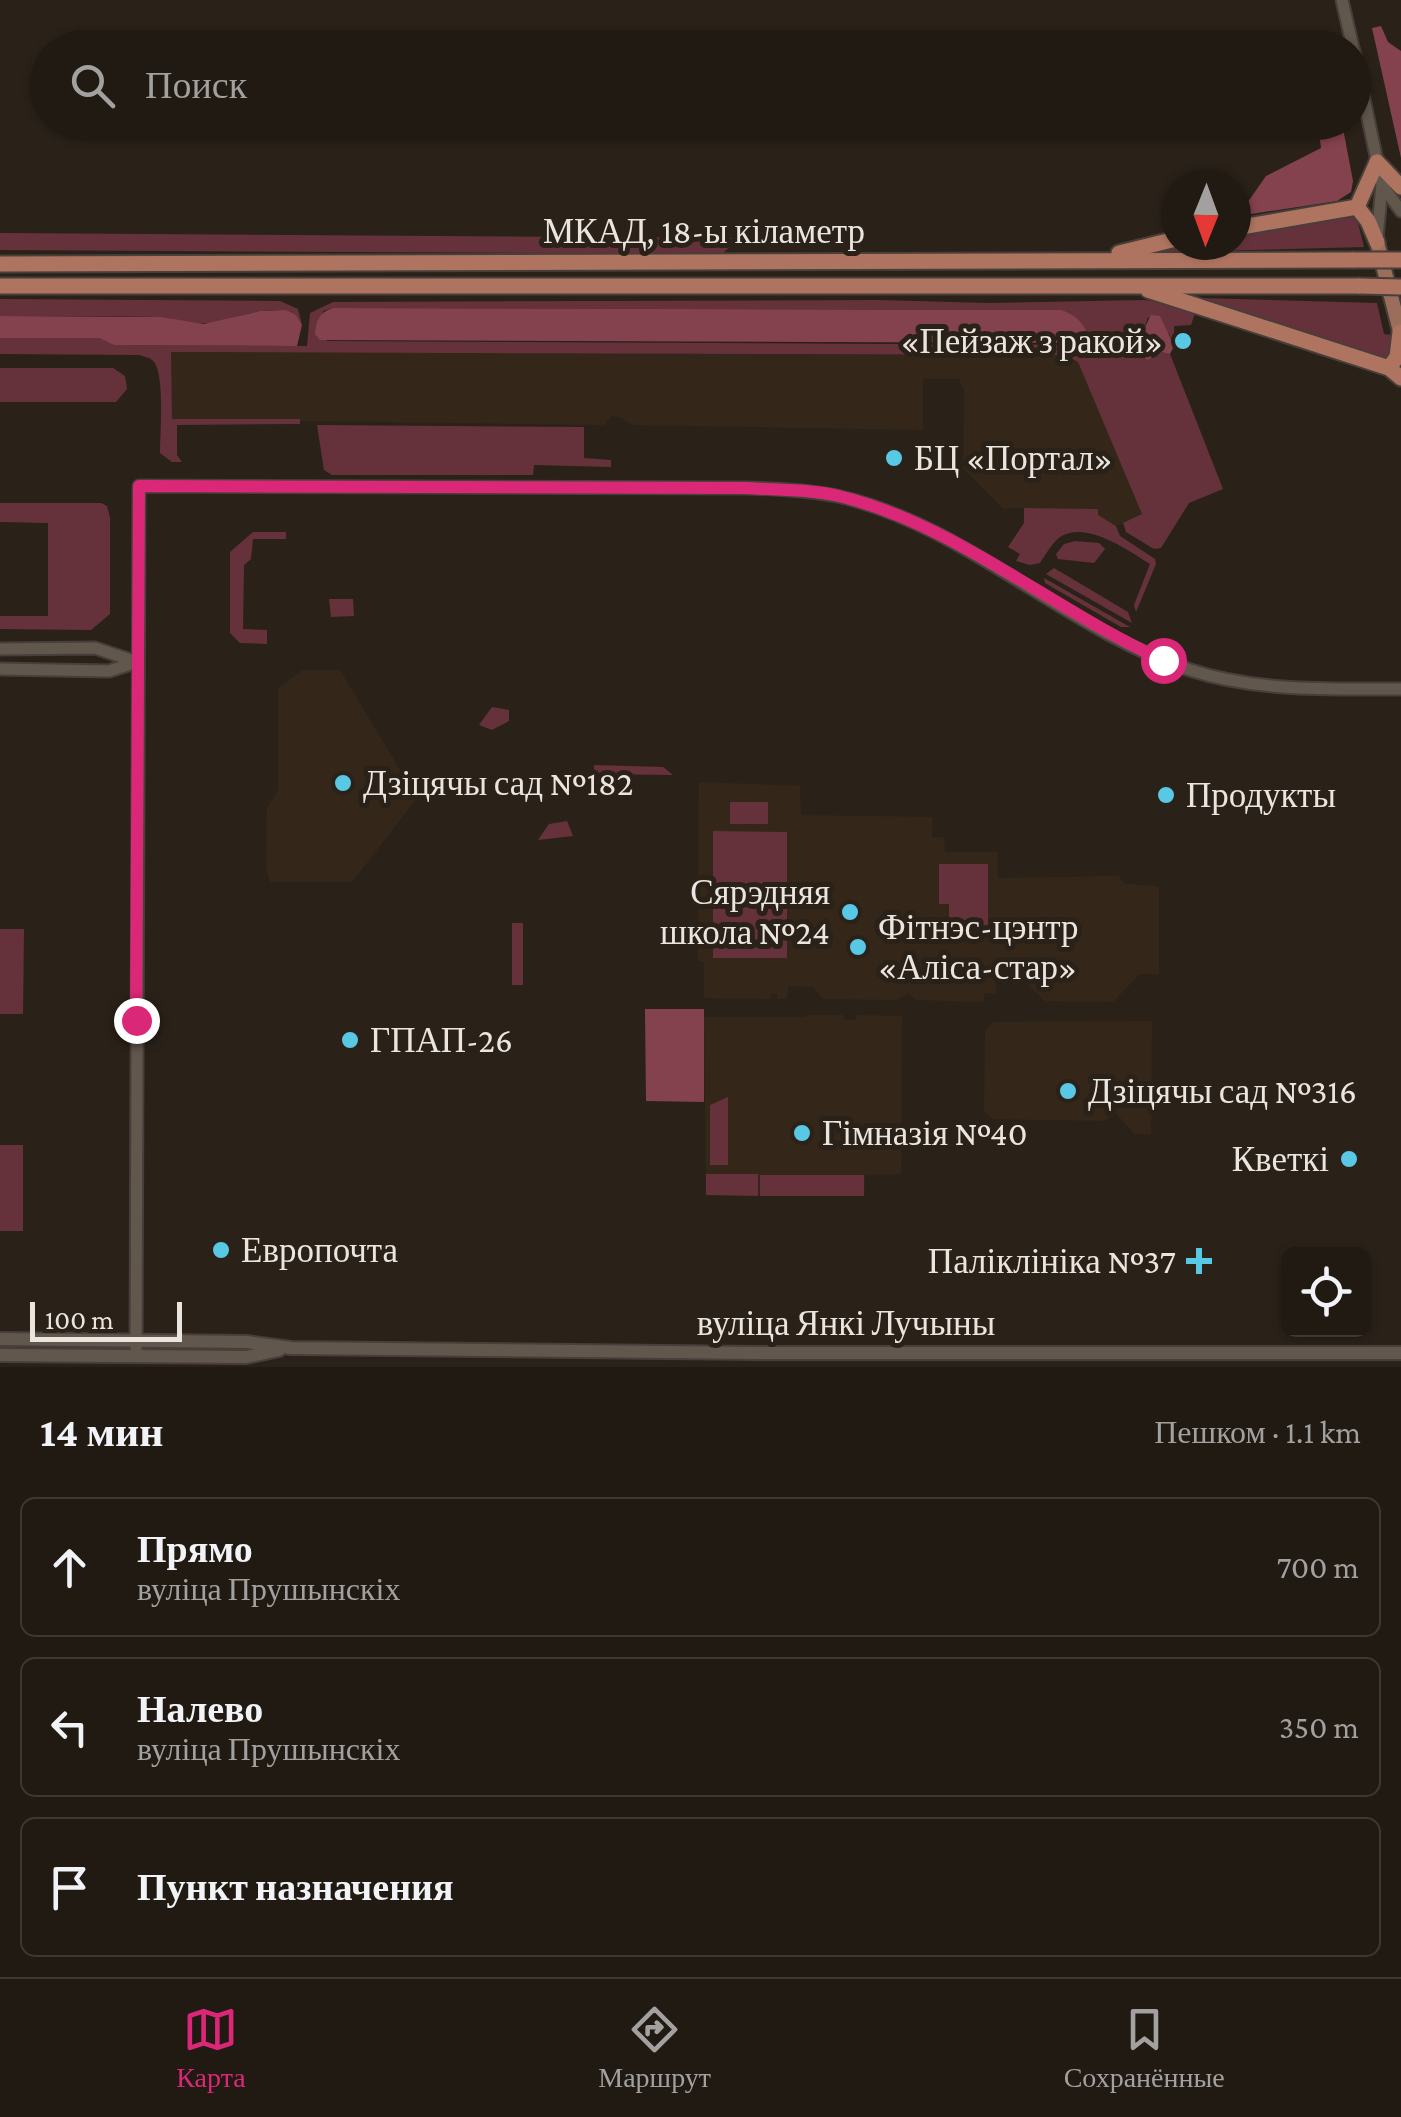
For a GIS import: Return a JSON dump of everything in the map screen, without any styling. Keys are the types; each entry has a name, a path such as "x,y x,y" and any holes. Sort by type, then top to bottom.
{"highway":[{"path":"1357,207 1378,162 1401,187"},
{"path":"1251,225 1357,207"},
{"path":"1357,207 1377,242"},
{"path":"1070,259 1122,253 1161,243"},
{"name":"МКАД, 18-ы кіламетр","path":"4,264 1401,260"},
{"path":"1130,285 1395,373 1400,334"},
{"name":"МКАД, 18-ы кіламетр","path":"4,286 1401,287"}],"main road":[{"path":"1377,242 1400,334"},
{"name":"вуліца Янкі Лучыны","path":"0,1340 136,1357"},
{"name":"вуліца Янкі Лучыны","path":"0,1355 136,1357 247,1342 291,1348 757,1353 1401,1353"}],"street":[{"path":"1342,0 1349,30"},
{"path":"1371,130 1382,185 1377,242"},
{"path":"1382,185 1401,211"},
{"path":"136,1357 139,486 746,488 840,497 897,517 969,552 1130,645 1194,672 1267,686 1401,689"},
{"path":"0,649 94,648 136,662"},
{"path":"0,669 109,671 136,662"}],"shaded area":[{"path":"1381,26 1388,42 1401,51 1401,158 1372,28"},
{"path":"1320,140 1345,140 1353,181 1351,192 1337,201 1251,214 1251,197 1266,176 1321,148"},
{"path":"1349,215 1357,219 1364,247 1251,250 1251,231"},
{"path":"0,233 739,238 722,254 0,250"},
{"path":"1198,298 1377,303 1384,334 1390,335 1394,352 1389,360 1382,360"},
{"path":"0,299 280,301 298,309 302,325 294,316 273,310 203,323 156,317 0,316"},
{"path":"333,302 1164,302 1195,313 1191,325 1174,326 1174,346 1169,334 1148,317 1133,341 1142,358 1153,358 1162,351 1170,354 1223,489 1189,503 1161,548 1154,549 1126,532 1123,523 1142,514 1078,362 1066,355 171,352 172,419 300,419 300,424 177,425 177,455 182,462 172,462 160,453 160,379 151,359 139,355 0,354 0,338 99,338 115,345 307,346 310,313","holes":["1061,310 1086,334 1089,345 327,341 323,311"]},
{"path":"333,308 1061,310 1081,323 1089,345 1082,349 1077,343 320,340 315,334 318,321"},
{"path":"286,310 296,315 302,325 297,346 114,345 99,338 0,338 0,316 161,317 204,324 260,311"},
{"path":"1151,315 1160,316 1174,346 1170,354 1162,352 1147,360 1133,341 1133,334 1144,329"},
{"path":"170,352 1066,355 1078,361 1143,515 1116,526 1097,516 1097,509 1003,508 963,468 964,390 959,379 923,379 923,430 631,425 621,417 611,416 604,425 172,419"},
{"path":"0,368 113,368 125,376 127,389 116,402 0,402"},
{"path":"317,425 584,427 584,458 611,460 611,467 534,465 533,475 332,475 324,470"},
{"path":"0,503 107,506 110,614 91,630 0,629 0,616 48,616 48,523 0,522"},
{"path":"1024,508 1098,509 1098,515 1116,526 1120,536 1155,559 1136,612 1134,605 1150,564 1107,539 1082,532 1060,537 1040,563 1016,561 1020,554 1008,547 1024,523"},
{"path":"253,532 286,532 286,539 253,539 251,559 244,565 243,629 267,630 267,644 240,643 230,633 230,552"},
{"path":"1099,543 1105,549 1094,563 1058,559 1056,554 1064,544"},
{"path":"1054,568 1128,612 1132,623 1046,574"},
{"path":"1044,578 1130,627 1121,627 1045,583"},
{"path":"329,599 353,599 354,616 331,617"},
{"name":"Дзіцячы сад №182","path":"303,670 340,670 417,798 352,882 270,882 266,867 267,808 278,791 278,688"},
{"path":"492,707 509,710 509,721 492,730 479,725"},
{"path":"594,765 663,767 673,775 594,774"},
{"name":"Сярэдняя школа №24","path":"699,782 800,786 801,815 932,817 932,837 944,837 945,852 997,852 998,878 1118,876 1125,884 1159,886 1159,974 1140,974 1113,1002 1045,1001 1017,974 996,974 996,994 984,993 984,1002 916,1000 908,993 897,1000 823,999 813,987 788,986 787,999 777,999 777,994 771,994 770,999 704,998 704,962 698,961"},
{"path":"730,802 768,802 768,824 730,824"},
{"path":"567,821 573,836 538,840 549,824"},
{"path":"713,831 787,832 787,958 713,958"},
{"path":"939,864 988,864 988,927 949,927 949,904 939,904"},
{"path":"512,923 523,923 523,985 512,985"},
{"path":"0,929 24,929 23,1014 0,1014"},
{"path":"645,1009 704,1009 704,1102 646,1101"},
{"name":"Гімназія №40","path":"843,1015 844,1020 856,1020 856,1015 902,1016 901,1174 865,1175 864,1196 706,1195 704,1017"},
{"name":"Дзіцячы сад №316","path":"1152,1021 1151,1134 1134,1134 1116,1113 1105,1121 993,1119 984,1111 985,1031 992,1022"},
{"path":"728,1097 728,1165 710,1165 710,1105"},
{"path":"0,1145 23,1145 23,1231 0,1231"},
{"path":"706,1174 758,1174 758,1196 706,1195"},
{"path":"760,1175 864,1175 864,1196 760,1196"}],"place":[{"name":"«Пейзаж з ракой»","path":"1183,341"},
{"name":"БЦ «Портал»","path":"894,458"},
{"name":"Дзіцячы сад №182","path":"343,783"},
{"name":"Продукты","path":"1166,795"},
{"name":"Сярэдняя школа №24","path":"850,912"},
{"name":"Фітнэс-цэнтр «Аліса-стар»","path":"858,947"},
{"name":"ГПАП-26","path":"350,1040"},
{"name":"Дзіцячы сад №316","path":"1068,1091"},
{"name":"Гімназія №40","path":"802,1133"},
{"name":"Кветкі","path":"1349,1159"},
{"name":"Европочта","path":"221,1250"},
{"name":"Паліклініка №37","path":"1199,1261"}],"route":[{"path":"136,1020 139,486 746,488 812,492 840,497 897,517 1163,660"}]}
